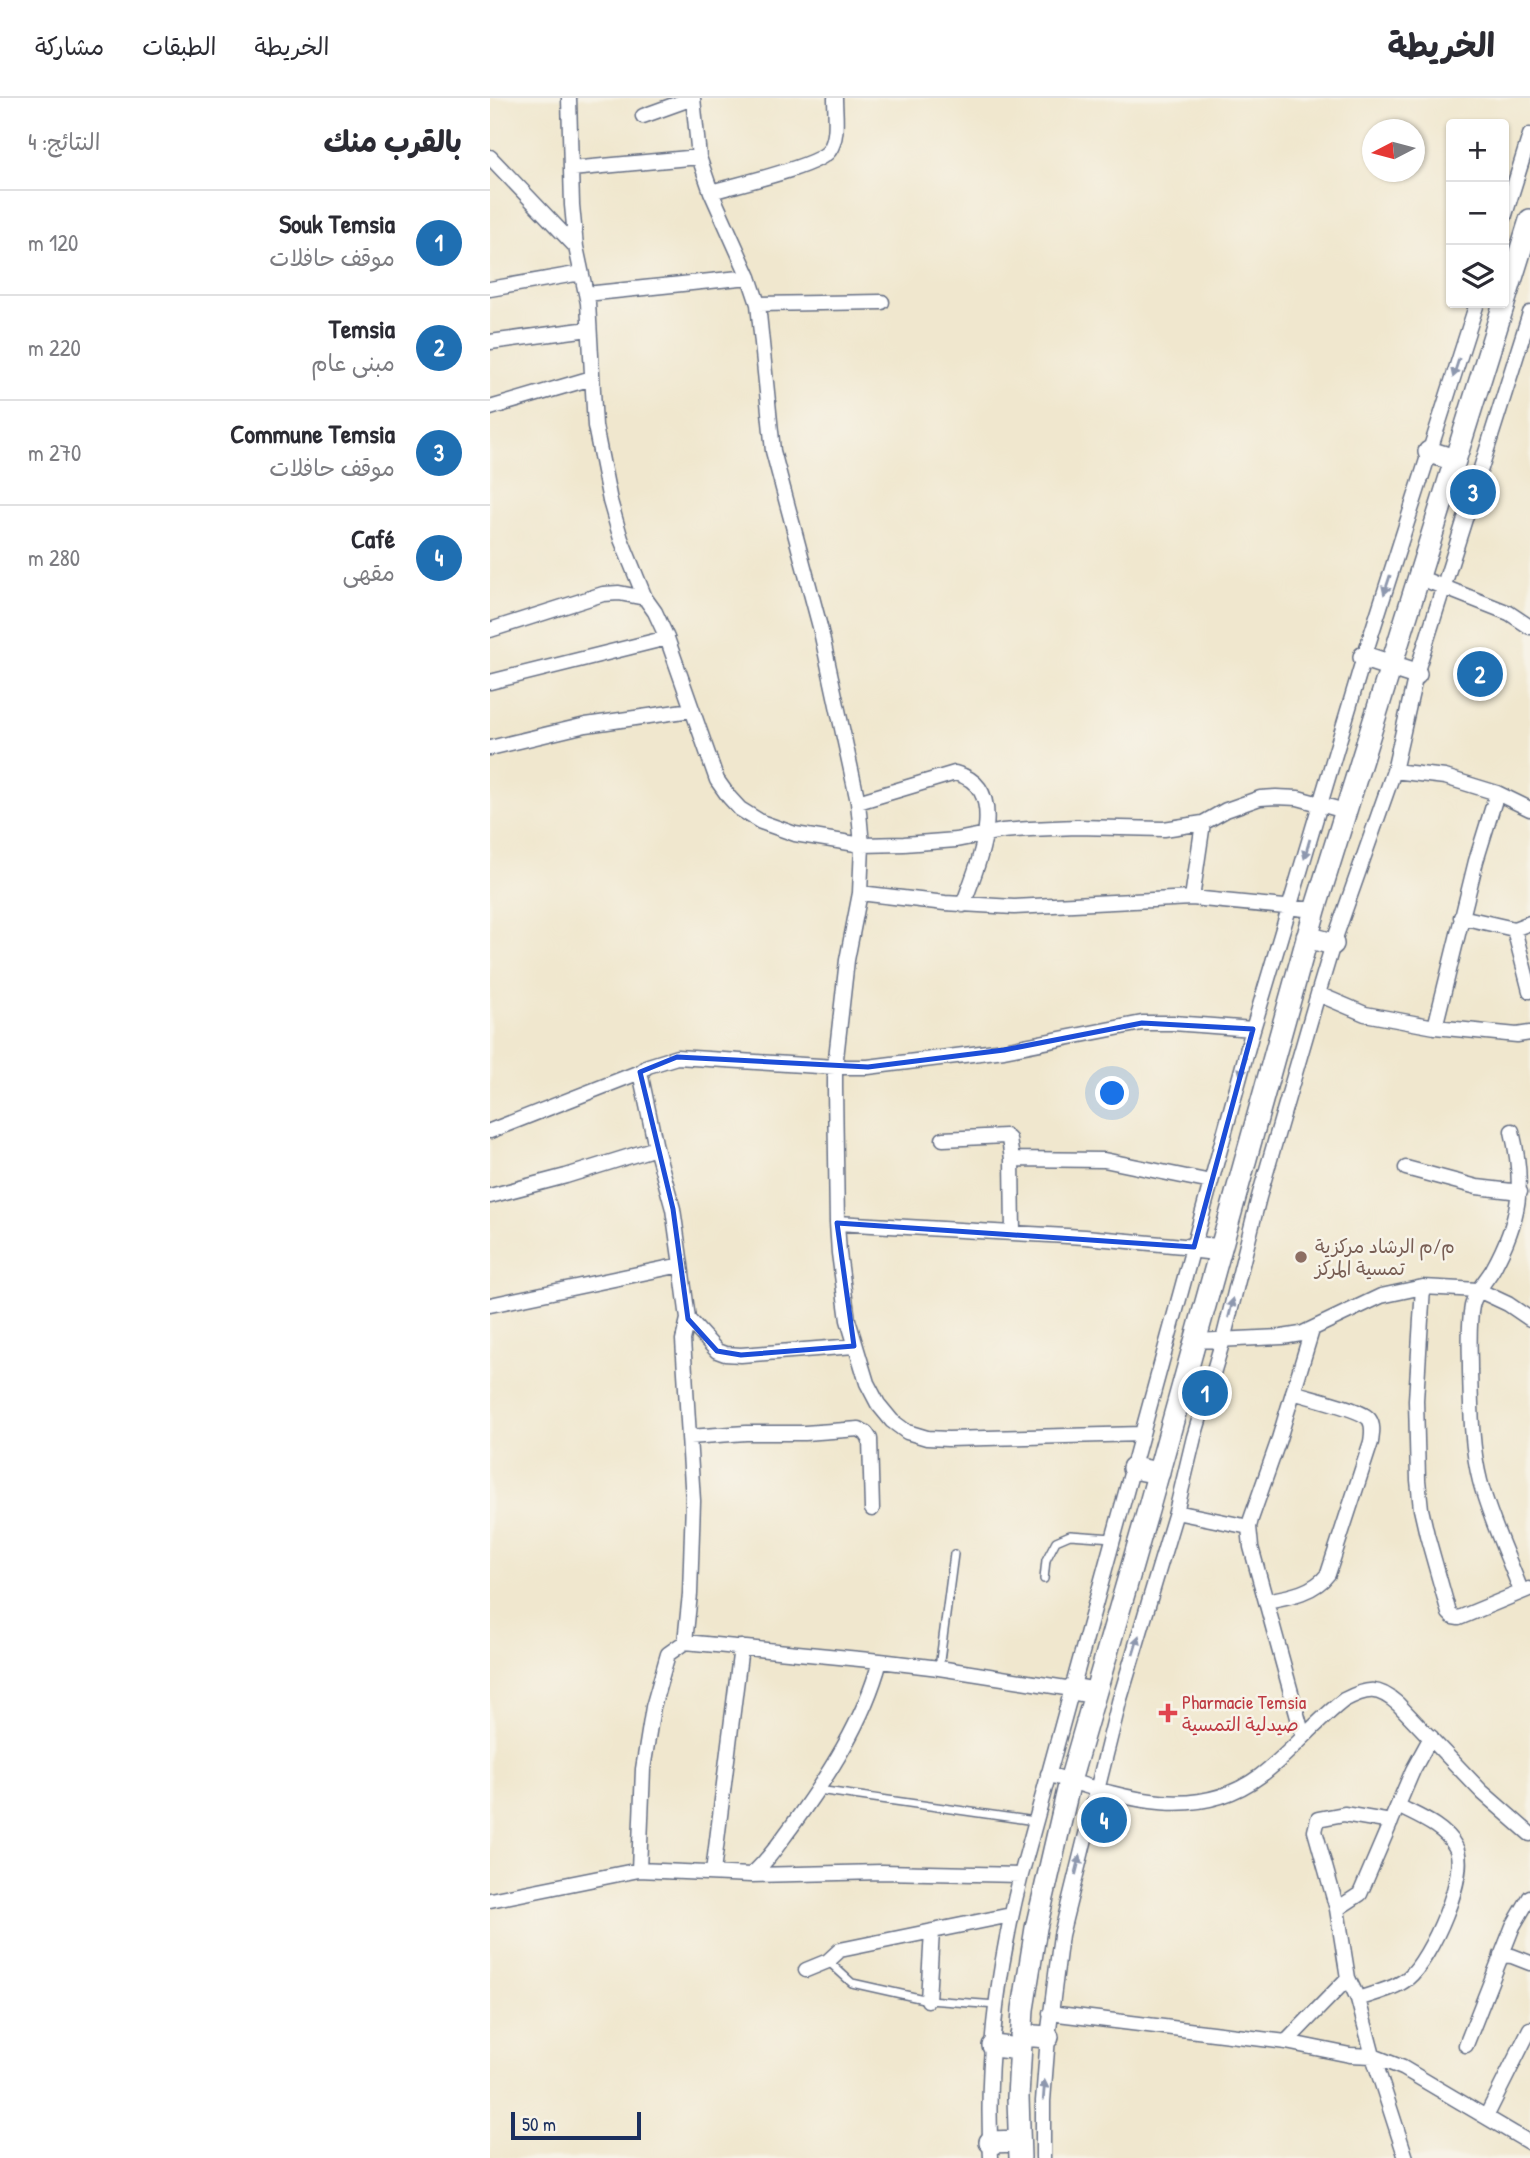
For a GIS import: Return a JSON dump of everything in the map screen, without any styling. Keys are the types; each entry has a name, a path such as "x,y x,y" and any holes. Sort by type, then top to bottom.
{"main road":[{"path":"990,2150 1019,2149 1018,2097 1028,1971 1070,1781 1159,1473 1307,937 1529,226"},
{"path":"1429,452 1455,460"},
{"path":"1364,657 1416,674"},
{"path":"1307,937 1334,944"},
{"path":"1194,1247 1220,1250"},
{"path":"1133,1468 1159,1473"},
{"path":"1072,1689 1095,1693"},
{"path":"993,2046 1048,2037"}],"street":[{"path":"569,98 576,247 586,294 595,426 610,501 621,540 679,668 691,710 717,780 740,809 761,822 795,834 862,845 904,844 1030,829 1164,829 1203,823 1226,810 1260,798 1298,798 1345,811"},
{"path":"643,116 693,98 699,157 758,304 773,451 820,627 858,802 862,845 860,893 847,960 835,1067 835,1163 837,1223 846,1309 854,1346 867,1383 878,1404 892,1421 908,1432 927,1438 1142,1434"},
{"path":"711,192 787,171 822,158 830,150 834,138 835,98"},
{"path":"1509,202 1530,135"},
{"path":"490,157 576,247"},
{"path":"571,169 699,157"},
{"path":"490,289 581,273"},
{"path":"586,294 749,277"},
{"path":"758,304 882,302"},
{"path":"990,2150 997,2006 1011,1914 1035,1821 1253,1029 1364,657 1475,308"},
{"path":"1043,2158 1048,2037 1061,1936 1119,1702 1176,1512 1259,1197 1318,994 1394,771 1416,674 1444,587 1523,360 1530,313"},
{"path":"490,342 589,329"},
{"path":"490,408 592,378"},
{"path":"1418,577 1509,614 1530,627"},
{"path":"490,630 603,594 619,593 645,598"},
{"path":"490,682 667,638"},
{"path":"490,748 586,725 691,710"},
{"path":"1394,771 1445,778 1497,793 1530,809"},
{"path":"858,802 955,774 967,776 986,801 986,836 963,905"},
{"path":"1435,1027 1461,917 1497,793"},
{"path":"1192,898 1203,823"},
{"path":"860,893 963,905 1014,907 1192,898 1315,910"},
{"path":"1461,917 1514,929 1530,923"},
{"path":"1514,929 1530,991"},
{"path":"1318,994 1365,1014 1435,1027 1517,1035 1530,1033"},
{"path":"490,1131 640,1072 648,1066 677,1057 868,1067 1004,1050 1142,1023 1253,1029"},
{"path":"640,1072 673,1209 688,1318 683,1340 693,1501 690,1594 685,1642"},
{"path":"1423,1287 1416,1400 1418,1480 1427,1535 1449,1613 1453,1618 1458,1618 1526,1590 1497,1534 1480,1483 1470,1379 1470,1324 1473,1302 1492,1271 1515,1218 1520,1192 1512,1130"},
{"path":"943,1139 1006,1136 1009,1139 1012,1159 1013,1233"},
{"path":"490,1196 566,1176 656,1147"},
{"path":"1012,1159 1104,1160 1211,1182"},
{"path":"1406,1168 1477,1187 1520,1192"},
{"path":"837,1223 1194,1247"},
{"path":"490,1305 681,1265"},
{"path":"1195,1341 1282,1337 1312,1330 1381,1296 1423,1287 1478,1290 1530,1318"},
{"path":"688,1318 717,1351 725,1354 854,1346"},
{"path":"1303,1736 1251,1547 1249,1527 1312,1330"},
{"path":"1266,1601 1315,1587 1328,1574 1371,1442 1371,1423 1366,1416 1293,1392"},
{"path":"689,1437 859,1429 870,1439 872,1509"},
{"path":"1176,1512 1249,1527"},
{"path":"639,1870 643,1769 653,1707 668,1654 685,1642 939,1668 1072,1689"},
{"path":"713,1872 741,1647"},
{"path":"751,1875 771,1855 818,1790 874,1686 880,1661"},
{"path":"1048,1774 1144,1801 1162,1804 1203,1801 1226,1795 1259,1777 1344,1700 1376,1690 1390,1697 1482,1792 1530,1834"},
{"path":"1337,1909 1360,1894 1413,1770 1431,1737"},
{"path":"1358,1999 1400,1983 1421,1964 1456,1885 1460,1862 1456,1847 1431,1824 1398,1806"},
{"path":"1391,1822 1344,1814 1318,1819 1315,1830 1337,1909 1348,1978 1358,1999 1373,2056 1406,2158"},
{"path":"490,1900 639,1870 751,1875 909,1872 1021,1875"},
{"path":"1466,2045 1513,1926 1530,1896"},
{"path":"806,1970 828,1961 840,1950 1011,1914"},
{"path":"929,2000 932,1931"},
{"path":"1501,1955 1530,1963"},
{"path":"1286,2042 1348,1978"},
{"path":"1050,2013 1286,2042 1338,2053 1373,2056 1402,2068 1530,2143"},
{"path":"1486,2117 1525,2052 1530,2029"}],"lane":[{"path":"1044,1579 1046,1560 1056,1541 1070,1535 1113,1538"},
{"path":"939,1668 954,1554"},
{"path":"818,1790 1035,1821"},
{"path":"828,1961 852,1983 929,2000 997,2006"}],"highlighted area":[{"path":"1142,1023 1253,1029 1194,1247 837,1223 854,1346 741,1355 717,1351 688,1319 673,1209 640,1072 677,1057 868,1067 1004,1050"}],"place":[{"name":"Commune Temsia","path":"1473,492"},
{"name":"Temsia","path":"1480,674"},
{"name":"م/م الرشاد مركزية تمسية المركز","path":"1301,1257"},
{"name":"Souk Temsia","path":"1205,1393"},
{"name":"Pharmacie Temsia صيدلية التمسية","path":"1168,1713"},
{"name":"Café","path":"1104,1820"}]}
